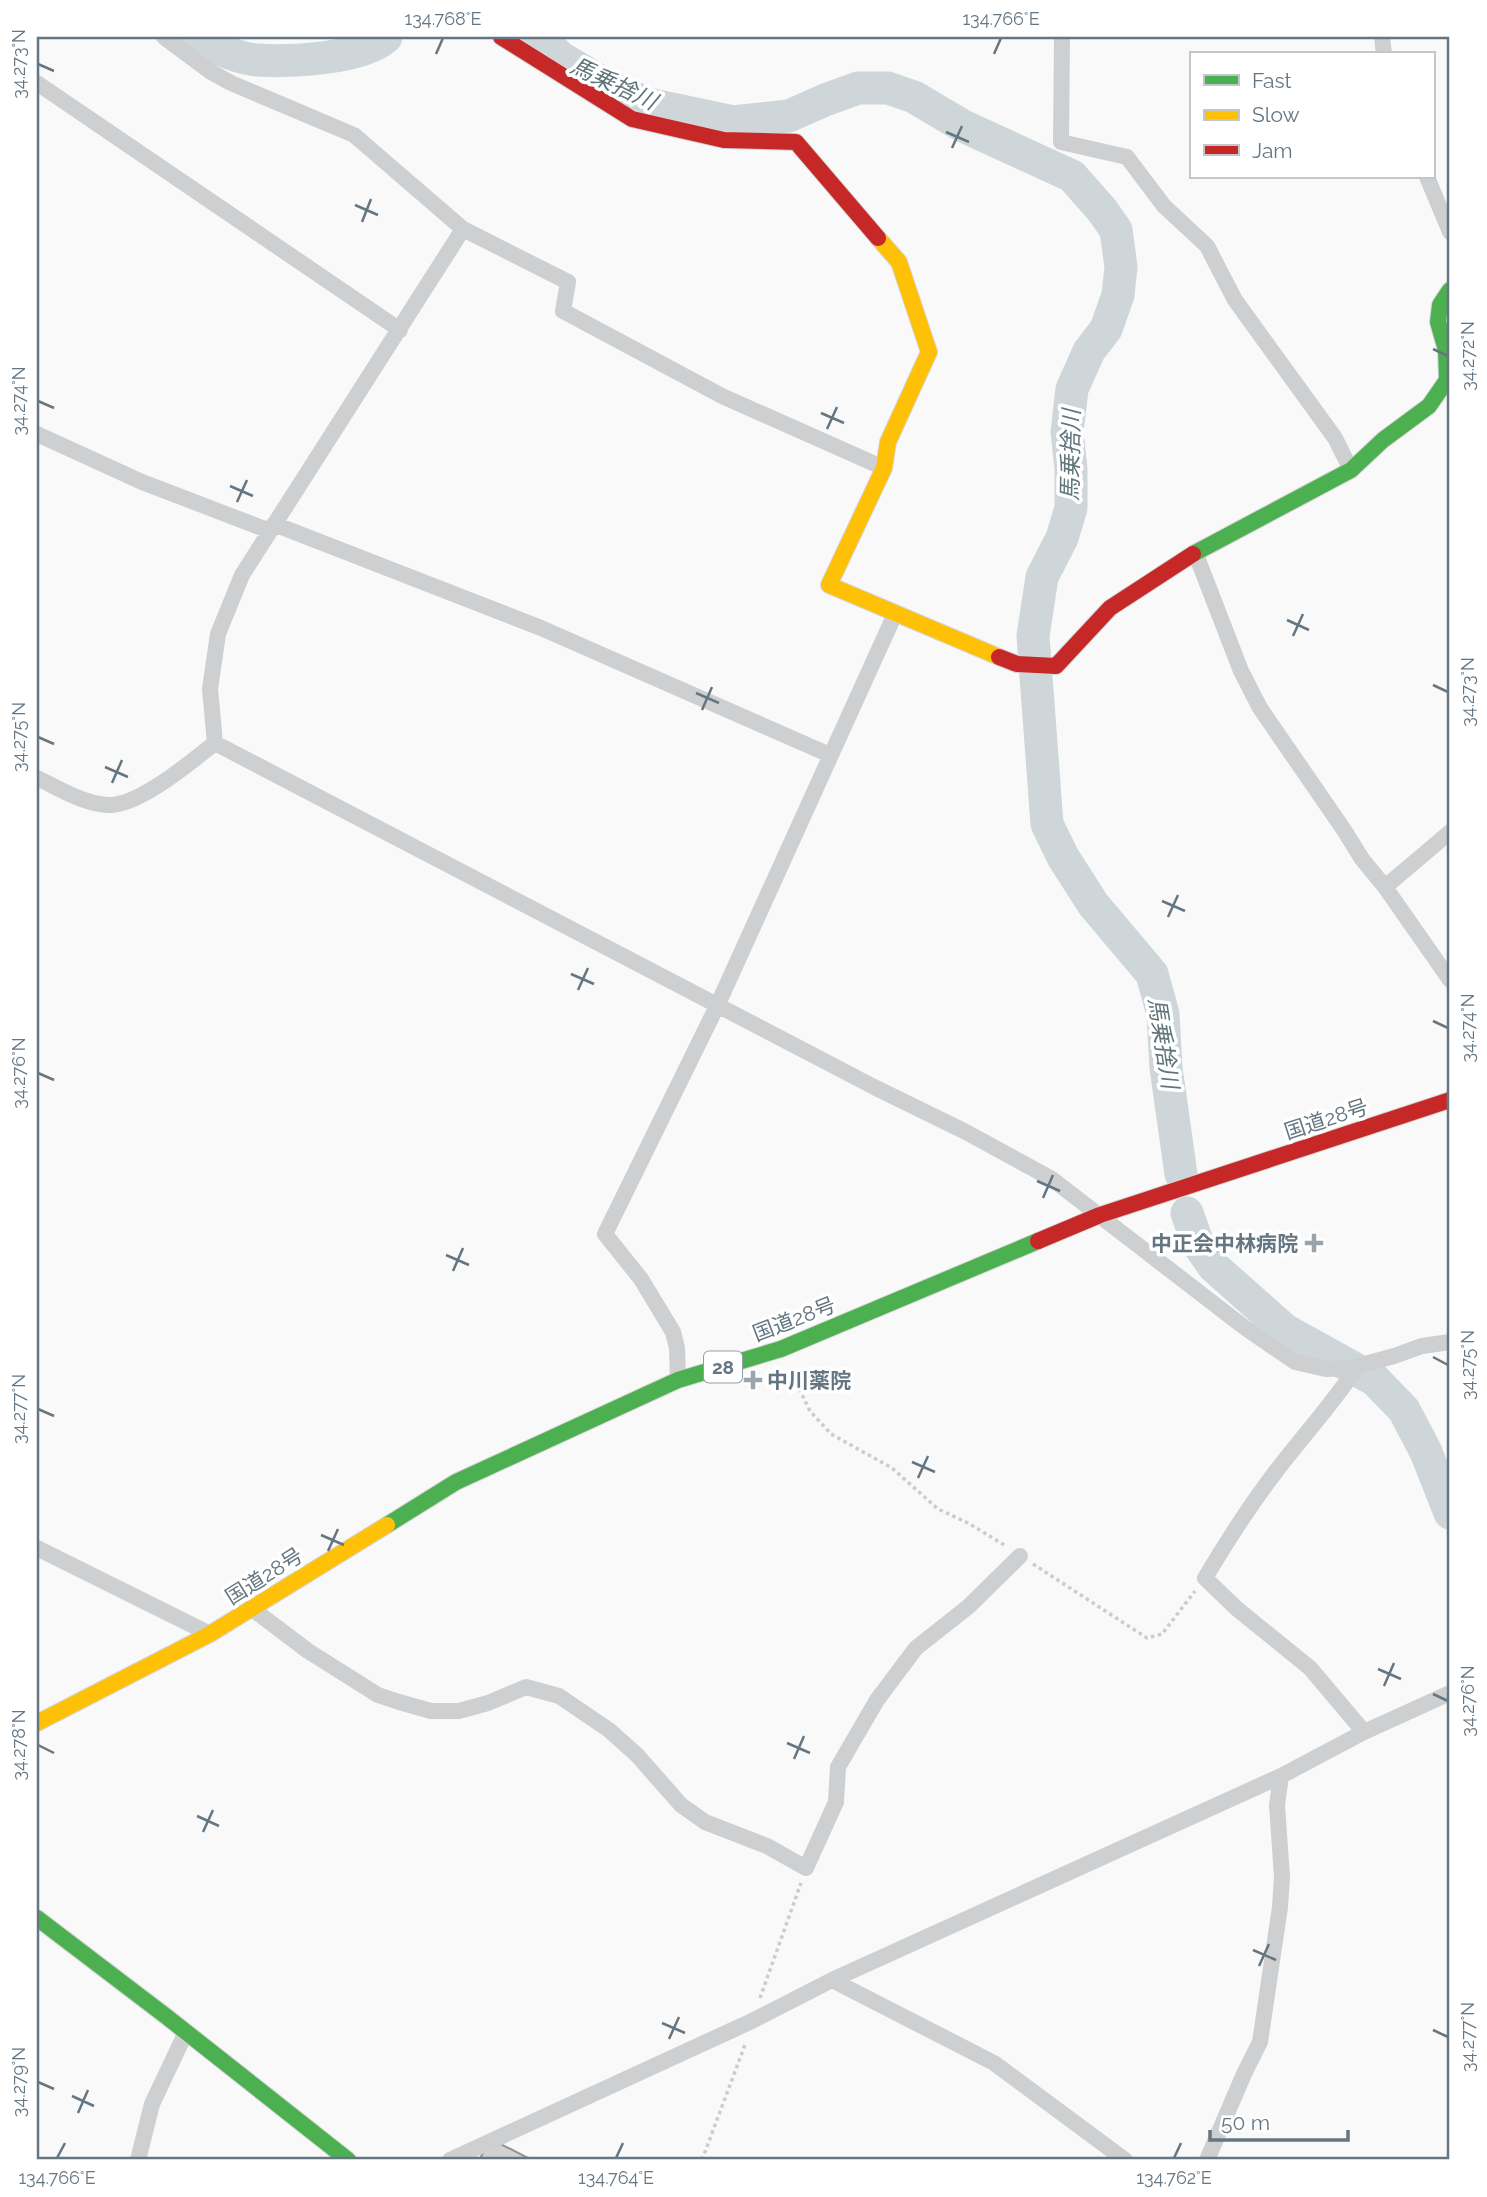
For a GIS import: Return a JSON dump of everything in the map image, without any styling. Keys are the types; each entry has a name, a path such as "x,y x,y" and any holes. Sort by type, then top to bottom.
{"main road":[{"path":"501,37 632,119 724,140 796,142 899,262 929,352 888,442 884,468 828,584 1017,664 1056,666 1110,608 1195,552 1351,470 1383,440 1429,406 1447,380 1446,350 1438,322 1440,304 1450,290"},
{"name":"国道28号","path":"37,1723 210,1634 456,1482 678,1380 780,1349 1100,1215 1450,1100"},
{"path":"37,1918 348,2160"}],"street":[{"path":"164,37 211,72 231,83 354,135 463,229 568,282 563,311 722,396 884,468"},
{"path":"1062,37 1061,142 1128,157 1164,205 1207,246 1235,300 1335,438 1351,470"},
{"path":"37,83 400,330"},
{"path":"1427,178 1450,232"},
{"path":"215,743 210,689 218,634 242,575 463,229"},
{"path":"37,434 142,482 272,527 541,628 830,755"},
{"path":"1195,552 1241,671 1260,708 1362,859 1385,887 1450,980"},
{"path":"678,1380 677,1348 673,1332 641,1279 605,1234 718,1004 895,614"},
{"path":"37,778 88,802 111,806 140,796 185,767 215,743"},
{"path":"215,743 1052,1180 1244,1327 1295,1362 1326,1370 1357,1367 1422,1346 1450,1342"},
{"path":"1385,887 1450,832"},
{"path":"1357,1367 1340,1393 1277,1470 1205,1578 1236,1608 1310,1668 1364,1732"},
{"path":"37,1548 210,1634"},
{"path":"251,1608 308,1651 378,1695 399,1702 431,1711 459,1711 488,1703 526,1687 559,1696 609,1730 637,1755 681,1805 705,1822 767,1846 806,1868 836,1802 838,1767 877,1700 916,1648 968,1606 1020,1556"},
{"path":"450,2160 752,2021 832,1980 1281,1776 1364,1732 1450,1693"},
{"path":"1207,2160 1260,2042 1280,1907 1282,1877 1277,1805 1281,1776"},
{"path":"832,1980 994,2063 1125,2160"},
{"path":"138,2160 152,2104 186,2032"}],"path":[{"path":"780,1349 810,1411 831,1434 892,1468 938,1509 968,1523 1147,1638 1162,1634 1205,1578"},
{"path":"702,2160 806,1868"}],"building":[{"path":"491,2139 528,2158 527,2160 479,2160"}],"waterway":[{"name":"馬乗捨川","path":"196,37 235,55 271,60 325,58 360,50 386,37"},
{"name":"馬乗捨川","path":"539,37 561,58 610,87 648,104 733,122 789,116 858,88 888,88 914,97 963,126 1072,176 1116,230 1121,267 1118,295 1106,329 1089,351 1072,389 1067,432 1071,508 1062,538 1042,577 1033,636 1047,824 1063,857 1093,904 1152,974 1163,1014 1166,1068 1181,1174"},
{"name":"馬乗捨川","path":"1187,1213 1198,1244 1214,1267 1285,1330 1375,1380 1404,1410 1426,1452 1450,1513"}],"traffic: fast":[{"path":"1193,554 1351,470 1383,440 1429,406 1447,380 1446,350 1438,322 1440,305 1450,290"},
{"path":"387,1525 456,1482 678,1380 781,1349 1038,1241"},
{"path":"37,1918 348,2160"}],"traffic: slow":[{"path":"878,238 899,262 929,352 888,442 884,468 829,585 999,657"},
{"path":"37,1723 210,1634 387,1525"}],"traffic: jam":[{"path":"501,37 632,119 724,140 796,142 878,238"},
{"path":"999,657 1017,664 1056,666 1110,608 1193,554"},
{"path":"1038,1241 1100,1215 1450,1100"}],"place":[{"name":"中正会中林病院","path":"1314,1243"},
{"name":"中川薬院","path":"753,1380"}]}
